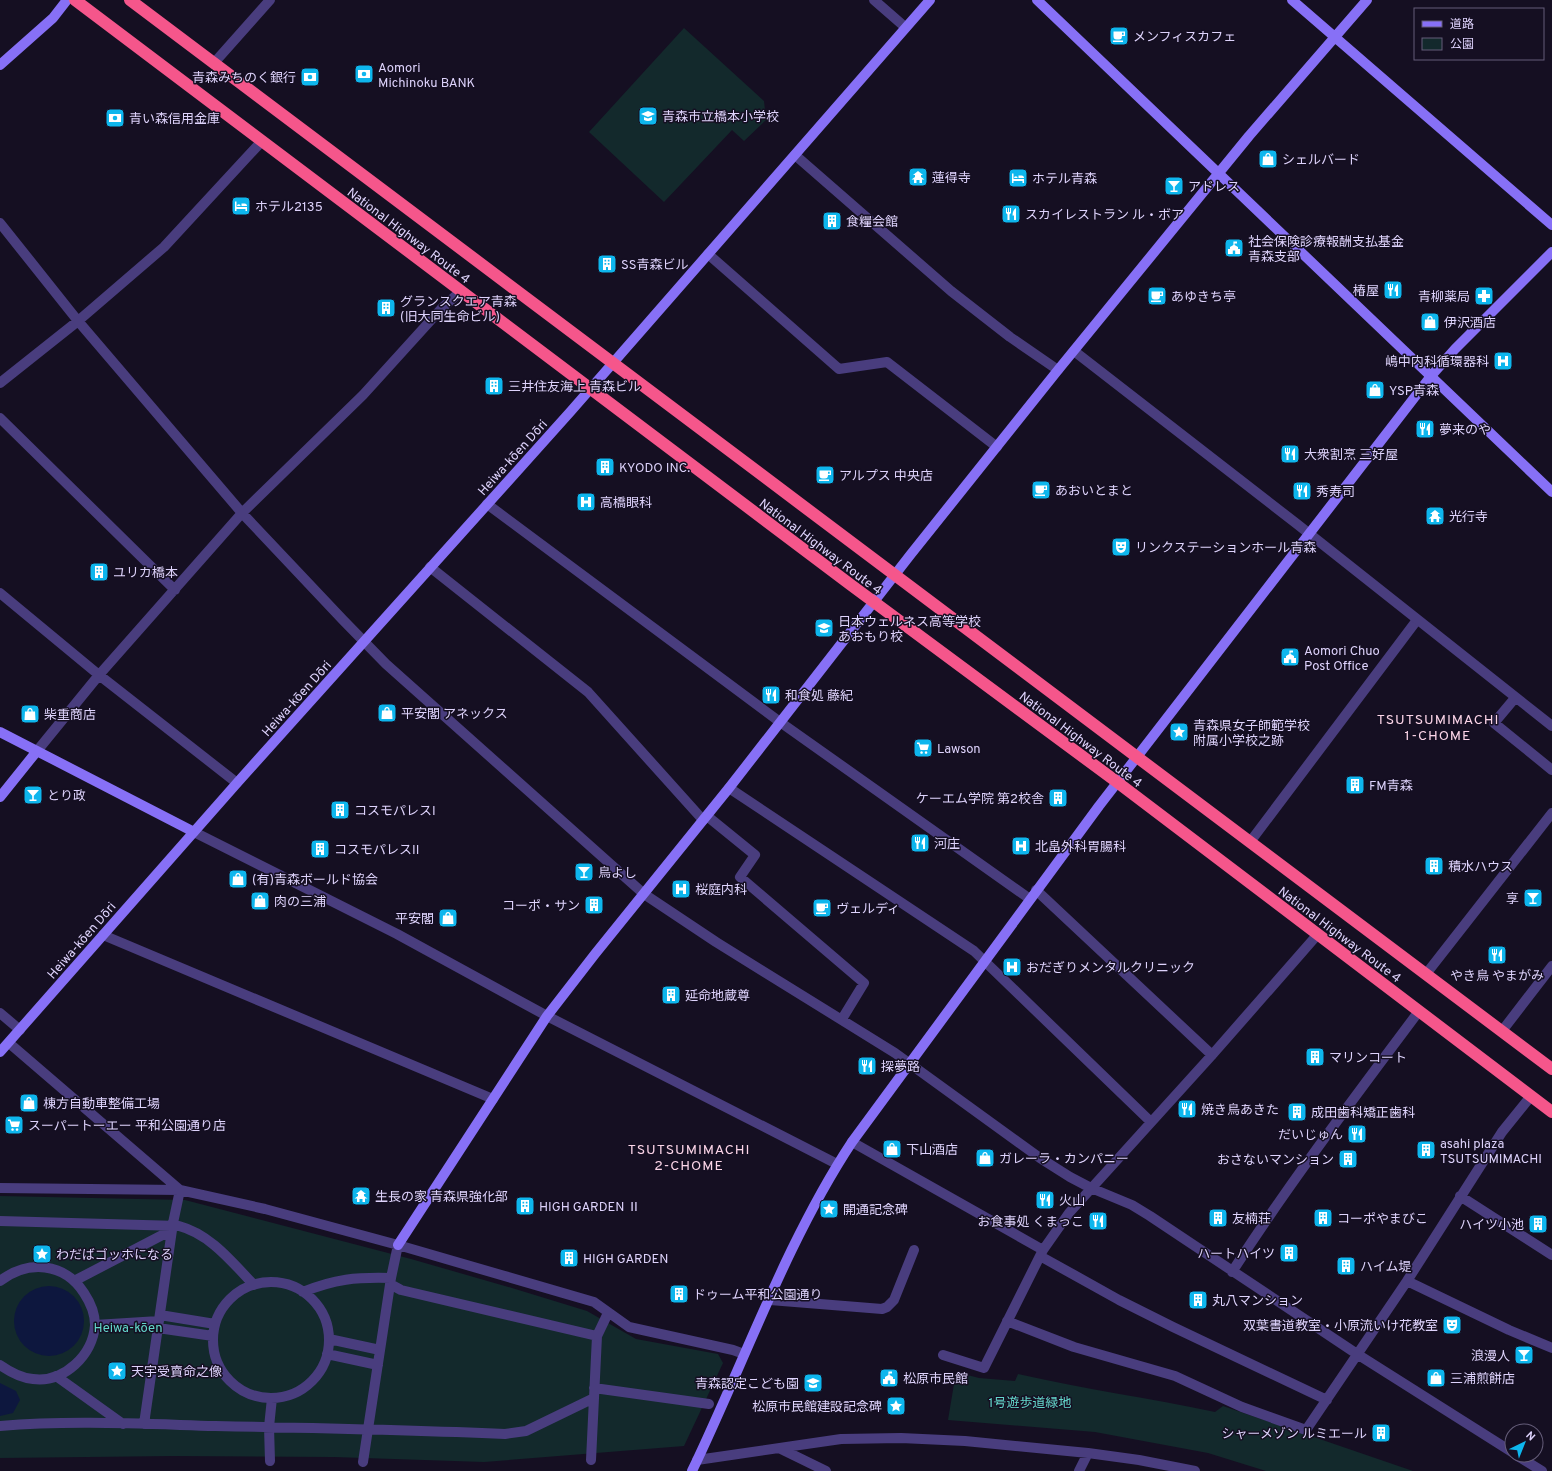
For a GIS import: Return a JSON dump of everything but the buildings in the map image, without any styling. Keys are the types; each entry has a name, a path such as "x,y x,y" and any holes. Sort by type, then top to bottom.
{"highway":[{"name":"National Highway Route 4","path":"75,0 874,603 1117,782 1552,1112"},
{"name":"National Highway Route 4","path":"130,0 1552,1068"}],"street":[{"path":"0,65 53,18 67,0"},
{"path":"214,63 270,0"},
{"path":"874,0 905,28"},
{"name":"Heiwa-kōen Dōri","path":"0,1052 237,782 590,389 930,0"},
{"path":"1037,0 1552,492"},
{"path":"1292,0 1552,225"},
{"path":"363,1462 390,1281 398,1245 547,1016 729,788 895,575 1074,350 1218,172 1367,0"},
{"path":"0,383 78,321 164,247 262,141"},
{"path":"794,155 951,291 1010,337 1058,370"},
{"path":"0,223 78,321 242,513 364,642 644,894 716,942 842,1019 909,1063 1040,1158 1091,1188 1132,1205 1150,1216 1357,1354 1504,1447"},
{"path":"692,1471 744,1354 802,1230 837,1164 852,1142 1036,890 1117,782 1308,533 1431,376 1455,349 1552,252"},
{"path":"708,254 839,368 887,362 996,447"},
{"path":"0,797 99,675 242,513 363,395 441,309 461,291"},
{"path":"1074,350 1552,726"},
{"path":"0,418 175,590"},
{"path":"487,504 780,722 1030,899"},
{"path":"430,567 588,692 705,818 755,855 740,877 864,983 842,1019"},
{"path":"0,593 99,675 237,782"},
{"path":"1250,842 1417,620"},
{"path":"1515,698 1494,723 1552,770"},
{"path":"0,732 397,934 547,1016 837,1164"},
{"path":"729,788 974,952 1151,1122"},
{"path":"1426,974 1552,813"},
{"path":"1036,890 1212,1056"},
{"path":"943,1355 984,1368 1042,1253 1069,1213 1212,1056 1318,934"},
{"path":"103,935 493,1099"},
{"path":"1502,1031 1552,966"},
{"path":"1232,1272 1270,1213 1419,1011"},
{"path":"0,1013 20,1030"},
{"path":"9,1043 180,1190"},
{"path":"1007,1321 1074,1347 1175,1376 1242,1407 1306,1430 1407,1280 1502,1132 1531,1096"},
{"path":"852,1142 1042,1253 1119,1300 1166,1324 1327,1400"},
{"path":"0,1188 180,1190 265,1209 398,1245 594,1302 629,1328 744,1354"},
{"path":"144,1424 172,1228 180,1190"},
{"path":"1460,1196 1552,1255"},
{"path":"0,1222 190,1228 207,1239 254,1284"},
{"path":"74,1281 172,1228"},
{"path":"770,1300 882,1308 887,1307 894,1300 914,1250"},
{"path":"0,1281 20,1270 33,1267 46,1268 64,1273 79,1285 89,1301 95,1325 92,1339 83,1356 70,1369 56,1376 34,1380 15,1375 0,1365"},
{"path":"303,1292 320,1285 348,1278 390,1281 401,1290 597,1336"},
{"path":"1407,1280 1508,1330 1552,1348"},
{"path":"276,1282 293,1286 303,1292 319,1307 326,1323 329,1339 327,1354 321,1369 311,1382 298,1391 272,1398 256,1396 241,1390 229,1380 220,1367 214,1352 212,1336 221,1309 231,1297 243,1288 254,1284 276,1282"},
{"path":"591,1460 597,1336 608,1313"},
{"path":"159,1321 212,1336"},
{"path":"95,1325 159,1321 215,1324"},
{"path":"329,1339 380,1350"},
{"path":"327,1354 378,1365"},
{"path":"56,1376 123,1424"},
{"path":"0,1426 31,1424 144,1424 368,1428 505,1434 526,1431 594,1393 709,1404"},
{"path":"270,1461 268,1427 272,1398"},
{"path":"697,1460 782,1449 841,1439 901,1438 965,1441 1088,1453 1139,1460 1195,1471"},
{"path":"782,1449 826,1471"},
{"path":"1079,1471 1088,1453"},
{"path":"1529,1463 1542,1471"}],"green space":[{"path":"684,28 764,101 766,120 744,141 732,130 664,202 589,132"},
{"name":"Heiwa-kōen","path":"0,1196 185,1200 411,1259 512,1288 587,1311 636,1339 718,1354 723,1363 684,1446 484,1462 334,1457 173,1456 0,1458"},
{"name":"1号遊歩道緑地","path":"956,1372 979,1378 1015,1381 1018,1374 1215,1412 1223,1406 1413,1471 1266,1471 1208,1453 1095,1432 948,1420"}],"water":[{"path":"49,1286 68,1292 78,1302 84,1321 78,1340 68,1350 49,1356 30,1350 20,1340 14,1321 20,1302 30,1292"},
{"path":"0,1383 16,1391 20,1400 13,1413 0,1416"}],"place":[{"name":"メンフィスカフェ","path":"1119,36"},
{"name":"Aomori Michinoku BANK","path":"364,74"},
{"name":"青森みちのく銀行","path":"310,77"},
{"name":"青森市立橋本小学校","path":"648,116"},
{"name":"青い森信用金庫","path":"115,118"},
{"name":"シェルバード","path":"1268,159"},
{"name":"蓮得寺","path":"918,177"},
{"name":"ホテル青森","path":"1018,178"},
{"name":"アドレス","path":"1174,186"},
{"name":"ホテル2135","path":"241,206"},
{"name":"スカイレストラン ル・ボア","path":"1011,214"},
{"name":"食糧会館","path":"832,221"},
{"name":"社会保険診療報酬支払基金 青森支部","path":"1234,248"},
{"name":"SS青森ビル","path":"607,264"},
{"name":"椿屋","path":"1393,290"},
{"name":"あゆきち亭","path":"1157,296"},
{"name":"青柳薬局","path":"1484,296"},
{"name":"グランスクエア青森 (旧大同生命ビル)","path":"386,308"},
{"name":"伊沢酒店","path":"1430,322"},
{"name":"嶋中内科循環器科","path":"1503,361"},
{"name":"三井住友海上 青森ビル","path":"494,386"},
{"name":"YSP青森","path":"1375,390"},
{"name":"夢来のや","path":"1425,429"},
{"name":"大衆割烹 三好屋","path":"1290,454"},
{"name":"KYODO INC.","path":"605,467"},
{"name":"アルプス 中央店","path":"825,475"},
{"name":"あおいとまと","path":"1041,490"},
{"name":"秀寿司","path":"1302,491"},
{"name":"高橋眼科","path":"586,502"},
{"name":"光行寺","path":"1435,516"},
{"name":"リンクステーションホール青森","path":"1121,547"},
{"name":"ユリカ橋本","path":"99,572"},
{"name":"日本ウェルネス高等学校 あおもり校","path":"824,628"},
{"name":"Aomori Chuo Post Office","path":"1290,657"},
{"name":"和食処 藤紀","path":"771,695"},
{"name":"平安閣 アネックス","path":"387,713"},
{"name":"柴重商店","path":"30,714"},
{"name":"青森県女子師範学校 附属小学校之跡","path":"1179,732"},
{"name":"Lawson","path":"923,748"},
{"name":"FM青森","path":"1355,785"},
{"name":"とり政","path":"33,795"},
{"name":"ケーエム学院 第2校舎","path":"1058,798"},
{"name":"コスモパレスI","path":"340,810"},
{"name":"河庄","path":"920,843"},
{"name":"北畠外科胃腸科","path":"1021,846"},
{"name":"コスモパレスII","path":"320,849"},
{"name":"積水ハウス","path":"1434,866"},
{"name":"鳥よし","path":"584,872"},
{"name":"(有)青森ボールド協会","path":"238,879"},
{"name":"桜庭内科","path":"681,889"},
{"name":"享","path":"1533,898"},
{"name":"肉の三浦","path":"260,901"},
{"name":"コーポ・サン","path":"594,905"},
{"name":"ヴェルディ","path":"822,908"},
{"name":"平安閣","path":"448,918"},
{"name":"やき鳥 やまがみ","path":"1497,955"},
{"name":"おだぎりメンタルクリニック","path":"1012,967"},
{"name":"延命地蔵尊","path":"671,995"},
{"name":"マリンコート","path":"1315,1057"},
{"name":"探夢路","path":"867,1066"},
{"name":"棟方自動車整備工場","path":"29,1103"},
{"name":"焼き鳥あきた","path":"1187,1109"},
{"name":"成田歯科矯正歯科","path":"1297,1112"},
{"name":"スーパートーエー 平和公園通り店","path":"14,1125"},
{"name":"だいじゅん","path":"1357,1134"},
{"name":"下山酒店","path":"892,1149"},
{"name":"asahi plaza TSUTSUMIMACHI","path":"1426,1150"},
{"name":"ガレーラ・カンパニー","path":"985,1158"},
{"name":"おさないマンション","path":"1348,1159"},
{"name":"生長の家 青森県強化部","path":"361,1196"},
{"name":"火山","path":"1045,1200"},
{"name":"HIGH GARDEN Ⅱ","path":"525,1206"},
{"name":"開通記念碑","path":"829,1209"},
{"name":"友楠荘","path":"1218,1218"},
{"name":"コーポやまびこ","path":"1323,1218"},
{"name":"お食事処 くまっこ","path":"1098,1221"},
{"name":"ハイツ小池","path":"1538,1224"},
{"name":"ハートハイツ","path":"1289,1253"},
{"name":"わだばゴッホになる","path":"42,1254"},
{"name":"HIGH GARDEN","path":"569,1258"},
{"name":"ハイム堤","path":"1346,1266"},
{"name":"ドゥーム平和公園通り","path":"679,1294"},
{"name":"丸八マンション","path":"1198,1300"},
{"name":"双葉書道教室・小原流いけ花教室","path":"1452,1325"},
{"name":"浪漫人","path":"1524,1355"},
{"name":"天宇受賣命之像","path":"117,1371"},
{"name":"松原市民館","path":"889,1378"},
{"name":"三浦煎餅店","path":"1436,1378"},
{"name":"青森認定こども園","path":"813,1383"},
{"name":"松原市民館建設記念碑","path":"896,1406"},
{"name":"シャーメゾン ルミエール","path":"1381,1433"}],"district":[{"name":"TSUTSUMIMACHI 1-CHOME","path":"1438,728"},
{"name":"TSUTSUMIMACHI 2-CHOME","path":"689,1158"}]}
